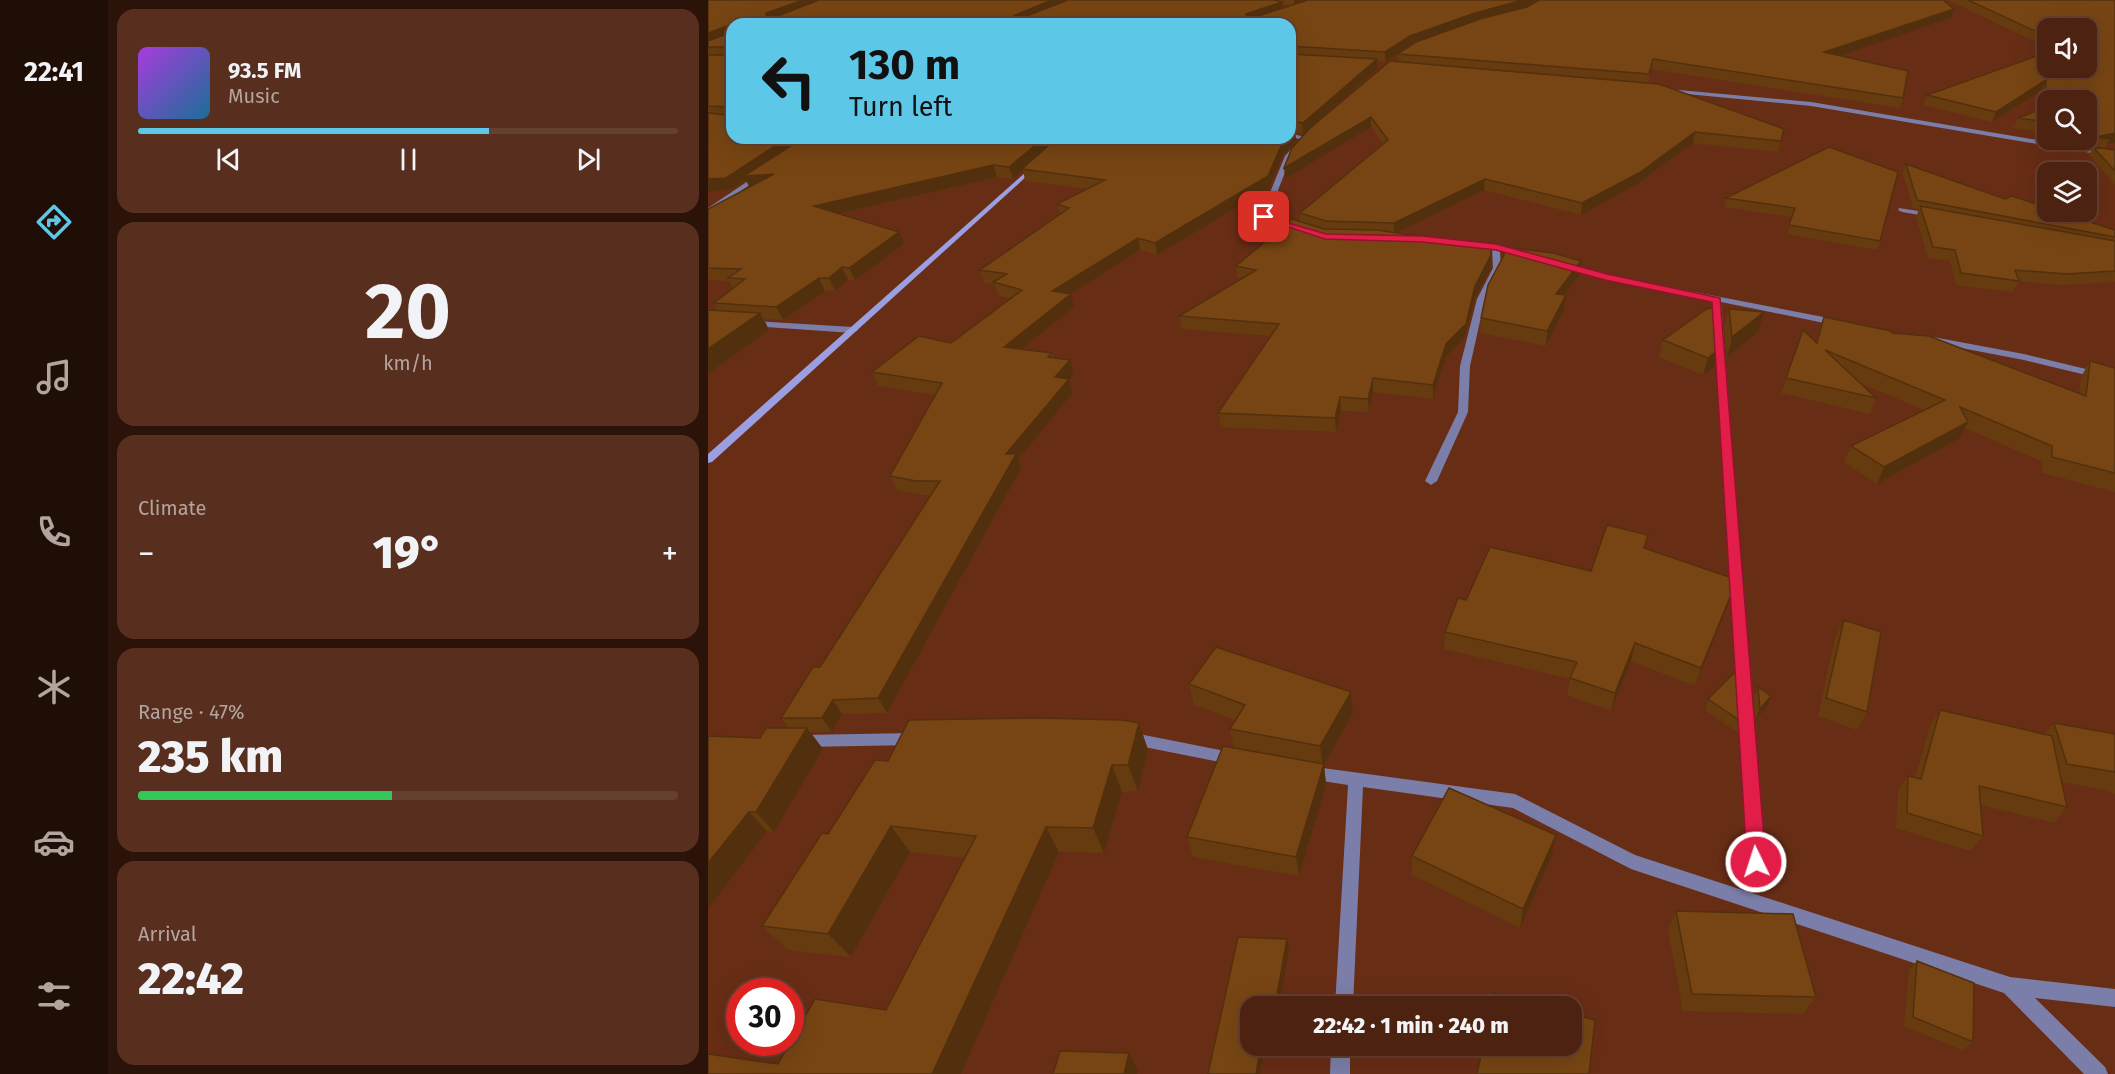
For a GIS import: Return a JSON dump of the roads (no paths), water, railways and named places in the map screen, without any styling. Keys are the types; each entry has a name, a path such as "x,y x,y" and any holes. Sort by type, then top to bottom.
{"street":[{"path":"1661,90 1811,104 2115,154"},
{"path":"1313,131 1288,156 1264,217 1315,233"},
{"path":"1296,136 1305,138"},
{"path":"708,460 1048,154"},
{"path":"709,209 769,170"},
{"path":"1902,210 1935,216"},
{"path":"1454,242 1496,247 1529,256"},
{"path":"1431,481 1463,412 1465,366 1481,299 1497,268 1496,247"},
{"path":"1551,262 1605,277 1850,325"},
{"path":"1716,300 1756,862"},
{"path":"741,323 853,330"},
{"path":"1920,338 2024,357 2115,379"},
{"path":"1108,736 1120,736 1247,761"},
{"path":"790,741 932,739"},
{"path":"1293,770 1515,801 1631,861 2010,986 2115,998"},
{"path":"1345,996 1356,780"},
{"path":"2010,986 2098,1074"},
{"path":"1340,1074 1341,1056"}]}
